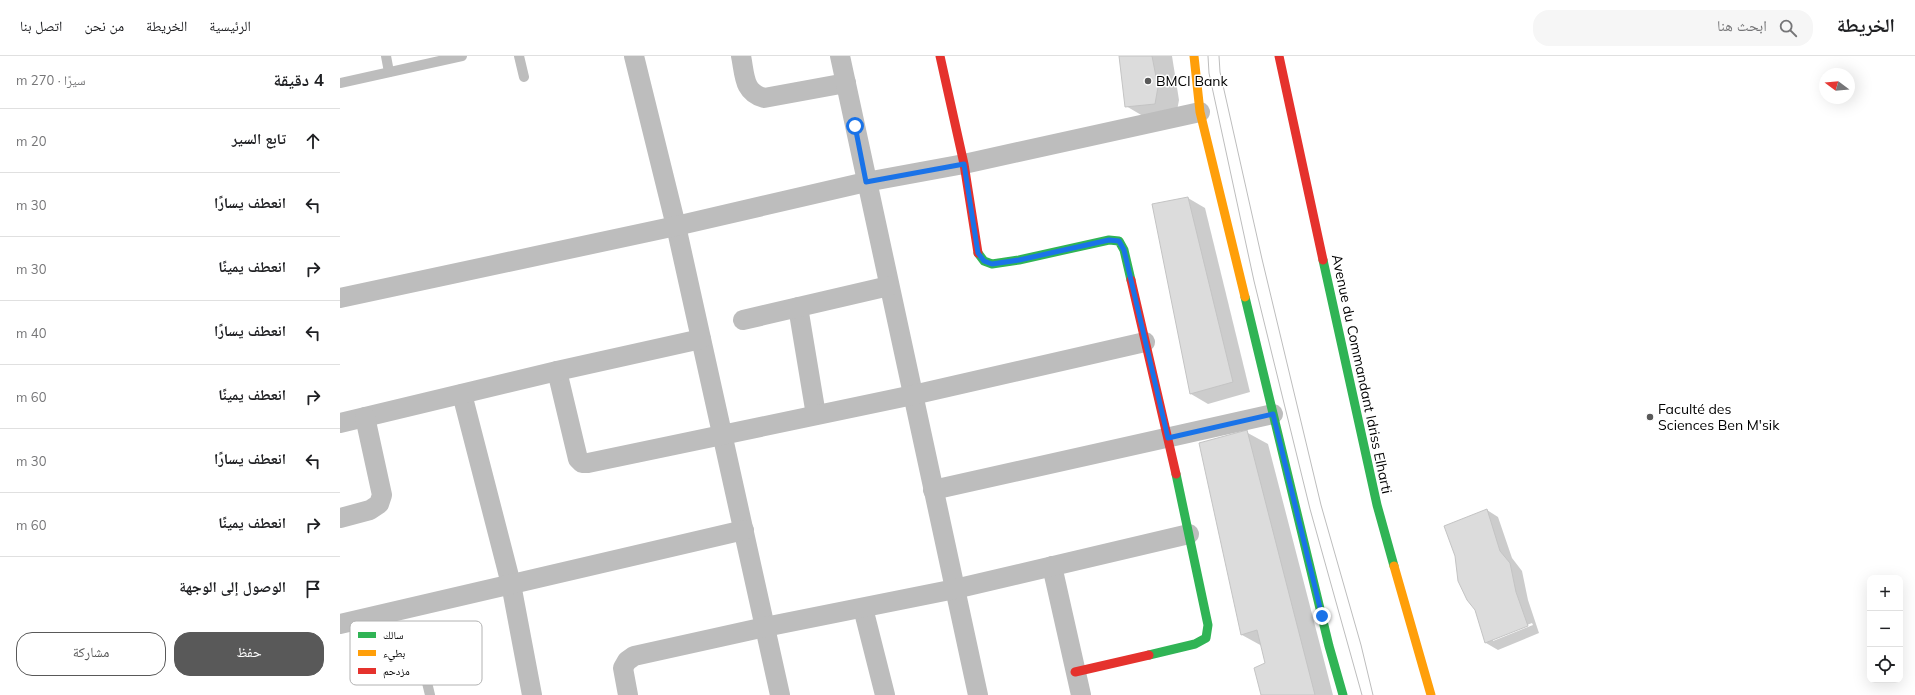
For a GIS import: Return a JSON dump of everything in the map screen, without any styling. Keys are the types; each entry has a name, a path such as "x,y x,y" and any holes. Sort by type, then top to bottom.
{"main road":[{"path":"940,56 964,164 978,253 984,261 992,264 1019,260 1109,240 1119,241 1124,250 1190,534 1208,625 1206,638 1195,644 1076,672"},
{"path":"1194,56 1200,112 1329,646 1343,695"},
{"name":"Avenue du Commandant Idriss Elharti","path":"1279,56 1377,505 1431,695"}],"street":[{"path":"634,56 676,226 780,695"},
{"path":"741,56 747,87 753,95 764,98 846,83"},
{"path":"840,56 978,695"},
{"path":"340,298 676,226 866,182 964,164 1200,112"},
{"path":"743,320 889,286"},
{"path":"798,307 816,415"},
{"path":"340,423 557,371 701,339"},
{"path":"557,371 578,459 582,463 588,463 913,395 1145,342"},
{"path":"462,394 511,584 532,695"},
{"path":"933,490 1273,414"},
{"path":"340,518 370,510 379,504 382,495 365,417"},
{"path":"353,621 744,530"},
{"path":"628,695 623,668 627,661 634,656 765,627 955,589 1190,534"},
{"path":"1052,566 1081,695"},
{"path":"863,608 885,695"},
{"path":"340,624 350,622"}],"lane":[{"path":"386,56 389,72"},
{"path":"340,83 462,56"},
{"path":"519,56 524,77"},
{"path":"428,685 430,695"}],"building":[{"path":"1119,56 1152,56 1158,87 1155,104 1125,107"},
{"path":"1188,197 1233,382 1190,394 1152,204"},
{"path":"1247,430 1315,695 1261,695 1254,668 1265,663 1257,630 1241,635 1199,443"},
{"path":"1487,509 1500,551 1510,563 1516,592 1528,626 1485,643 1475,610 1467,600 1458,581 1455,556 1444,526"}],"tram line":[{"path":"1208,56 1209,73 1254,281 1310,509 1362,695"},
{"path":"1219,56 1220,72 1262,259 1321,505 1361,645 1373,695"}],"traffic: fast":[{"path":"978,253 984,261 992,264 1019,260 1109,240 1119,241 1124,250 1131,280"},
{"path":"1323,260 1377,505 1394,566"},
{"path":"1245,297 1329,646 1343,695"},
{"path":"1149,655 1195,644 1206,638 1208,625 1176,474"}],"traffic: slow":[{"path":"1194,56 1200,112 1245,297"},
{"path":"1394,566 1431,695"}],"traffic: jam":[{"path":"940,56 964,164 978,253"},
{"path":"1279,56 1323,260"},
{"path":"1131,280 1176,474"},
{"path":"1075,672 1149,655"}],"place":[{"name":"BMCI Bank","path":"1148,81"},
{"name":"Faculté des Sciences Ben M'sik","path":"1650,417"}],"route":[{"path":"855,126 866,182 964,164 978,253 984,261 992,264 1019,260 1109,240 1119,241 1124,250 1168,438 1273,414 1322,616"}]}
